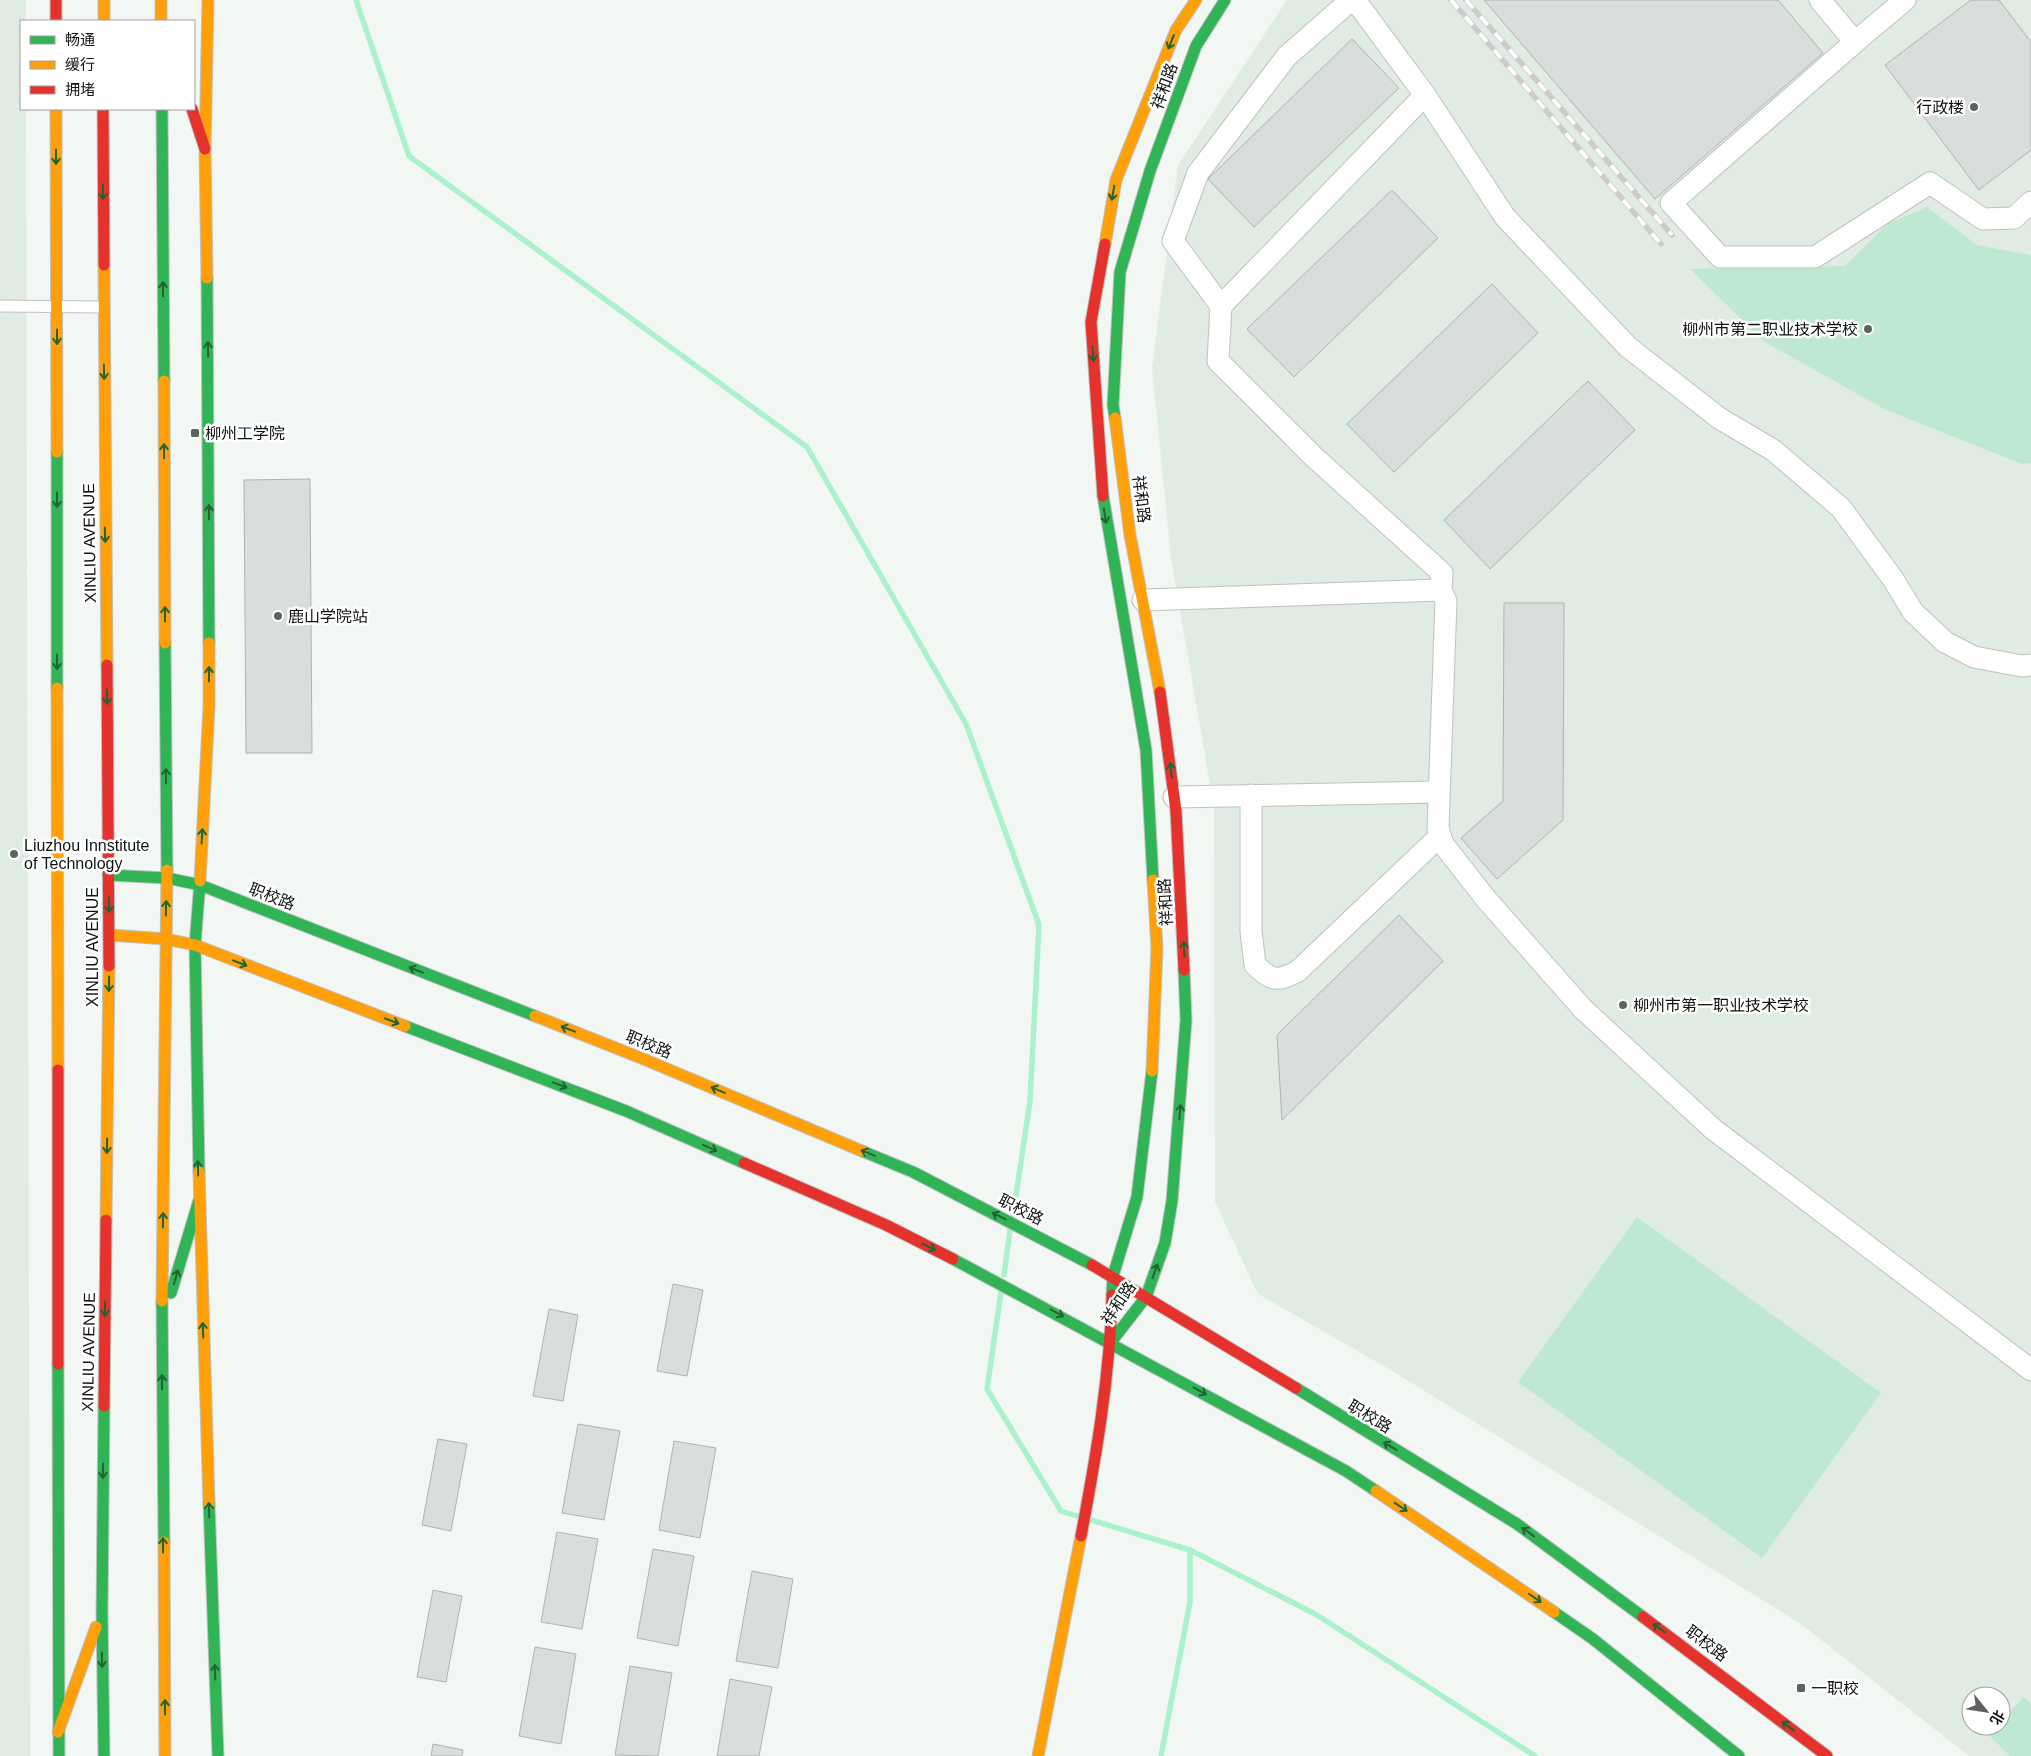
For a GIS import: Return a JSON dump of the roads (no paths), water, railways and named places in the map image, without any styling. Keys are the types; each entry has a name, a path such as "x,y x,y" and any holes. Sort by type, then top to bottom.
{"main road":[{"path":"56,0 56,20"},
{"path":"104,0 104,20"},
{"path":"208,0 205,149 209,404 209,706 195,945 199,1200 218,1756"},
{"name":"祥和路","path":"1111,1342 1113,1276 1137,1197 1154,1056 1157,948 1146,750 1104,509 1091,322 1116,180 1176,30 1196,0"},
{"name":"祥和路","path":"1111,1342 1146,1297 1165,1243 1172,1201 1186,1020 1174,797 1165,717 1130,535 1113,405 1120,272 1150,171 1196,46 1224,0"},
{"path":"56,110 59,1756"},
{"name":"XINLIU AVENUE","path":"104,110 103,307 109,935 102,1612 104,1756"},
{"path":"162,110 167,878 162,1323 165,1756"},
{"path":"192,110 205,149"},
{"name":"职校路","path":"108,875 167,878 200,885 646,1060 913,1172 1042,1238 1113,1276 1517,1524 1686,1648 1827,1756"},
{"path":"109,935 166,939 195,945 626,1111 886,1225 1014,1290 1346,1471 1499,1573 1593,1639 1739,1756"},
{"path":"162,1323 199,1200"},
{"path":"1038,1756 1091,1482 1111,1342"},
{"path":"58,1732 102,1612"}],"street":[{"path":"1351,0 1287,56 1198,173 1173,241 1221,306 1218,361 1314,458 1442,573 1441,590 1446,602 1438,828 1443,844 1486,899 1583,1009 1713,1129 2031,1370"},
{"path":"1356,0 1425,95 1505,217 1628,347 1719,418 1773,450 1841,508 1893,578 1913,612 1945,642 1974,658 2022,666 2031,665"},
{"path":"1820,0 1855,42"},
{"path":"1905,0 1671,203 1720,257 1815,257 1930,183 1983,219 2014,218 2031,202"},
{"path":"1221,306 1425,95"},
{"path":"1143,600 1441,590"},
{"path":"1174,797 1439,792"},
{"path":"1251,795 1251,931 1255,965 1268,978 1283,979 1298,971 1440,836"}],"lane":[{"path":"0,306 103,307"}],"waterway":[{"path":"356,0 409,156 807,447 966,724 1039,925 1030,1101 1013,1216"},
{"path":"1004,1275 1010,1230"},
{"path":"1001,1292 987,1389 1061,1511 1077,1516"},
{"path":"1091,1520 1190,1550 1317,1615 1535,1756"},
{"path":"1161,1756 1190,1602 1190,1550"}],"railway":[{"path":"1451,0 1661,244"},
{"path":"1466,0 1672,235"}],"place":[{"name":"行政楼","path":"1974,107"},
{"name":"柳州市第二职业技术学校","path":"1868,329"},
{"name":"柳州工学院","path":"195,433"},
{"name":"鹿山学院站","path":"278,616"},
{"name":"Liuzhou Innstitute of Technology","path":"14,854"},
{"name":"柳州市第一职业技术学校","path":"1623,1005"},
{"name":"一职校","path":"1801,1688"}]}
